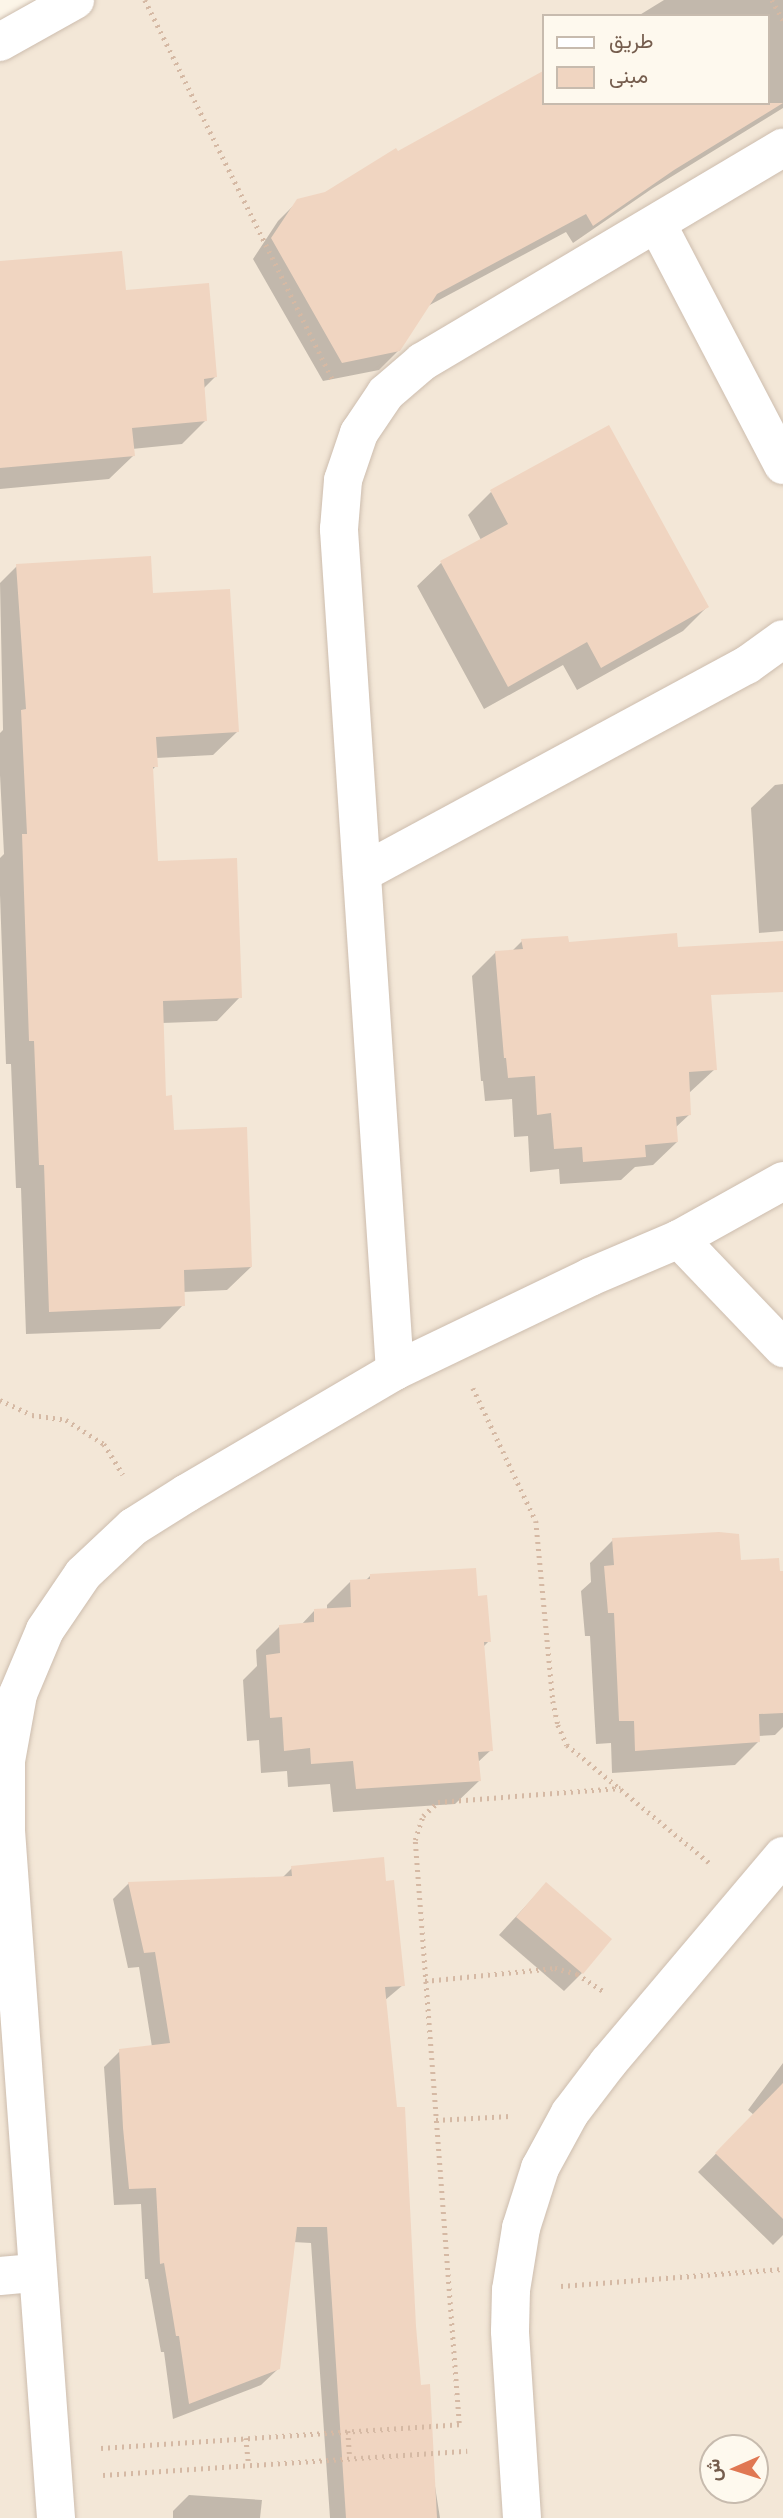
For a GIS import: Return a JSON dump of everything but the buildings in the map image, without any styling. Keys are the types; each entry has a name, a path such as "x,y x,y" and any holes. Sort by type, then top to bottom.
{"street":[{"path":"18,23 75,0"},
{"path":"395,1371 339,529 343,480 359,433 386,393 422,362 783,148"},
{"path":"657,224 783,465"},
{"path":"362,873 747,665 783,639"},
{"path":"56,2518 7,1843 6,1761 18,1693 45,1630 83,1574 133,1527 395,1371 590,1277 679,1239 783,1181"},
{"path":"679,1239 783,1348"},
{"path":"522,2518 511,2290 522,2228 541,2168 570,2113 640,2025 783,1856"},
{"path":"0,2276 38,2273"}],"path":[{"path":"145,0 359,433"},
{"path":"772,0 783,20"},
{"path":"451,1343 536,1521 553,1701 558,1726 567,1745 749,1896"},
{"path":"0,1400 32,1415 66,1420 104,1444 127,1481 133,1527"},
{"path":"459,2424 415,1840 423,1816 438,1802 620,1788"},
{"path":"425,1981 555,1968 577,1974 595,1985 640,2025"},
{"path":"436,2120 570,2113"},
{"path":"511,2290 783,2269"},
{"path":"52,2465 246,2438 459,2424 516,2433"},
{"path":"348,2431 351,2458"},
{"path":"52,2465 249,2465 351,2458 516,2433"},
{"path":"246,2438 249,2465"}],"shaded area":[{"path":"35,0 783,0 783,2518 0,2518 0,21"}]}
